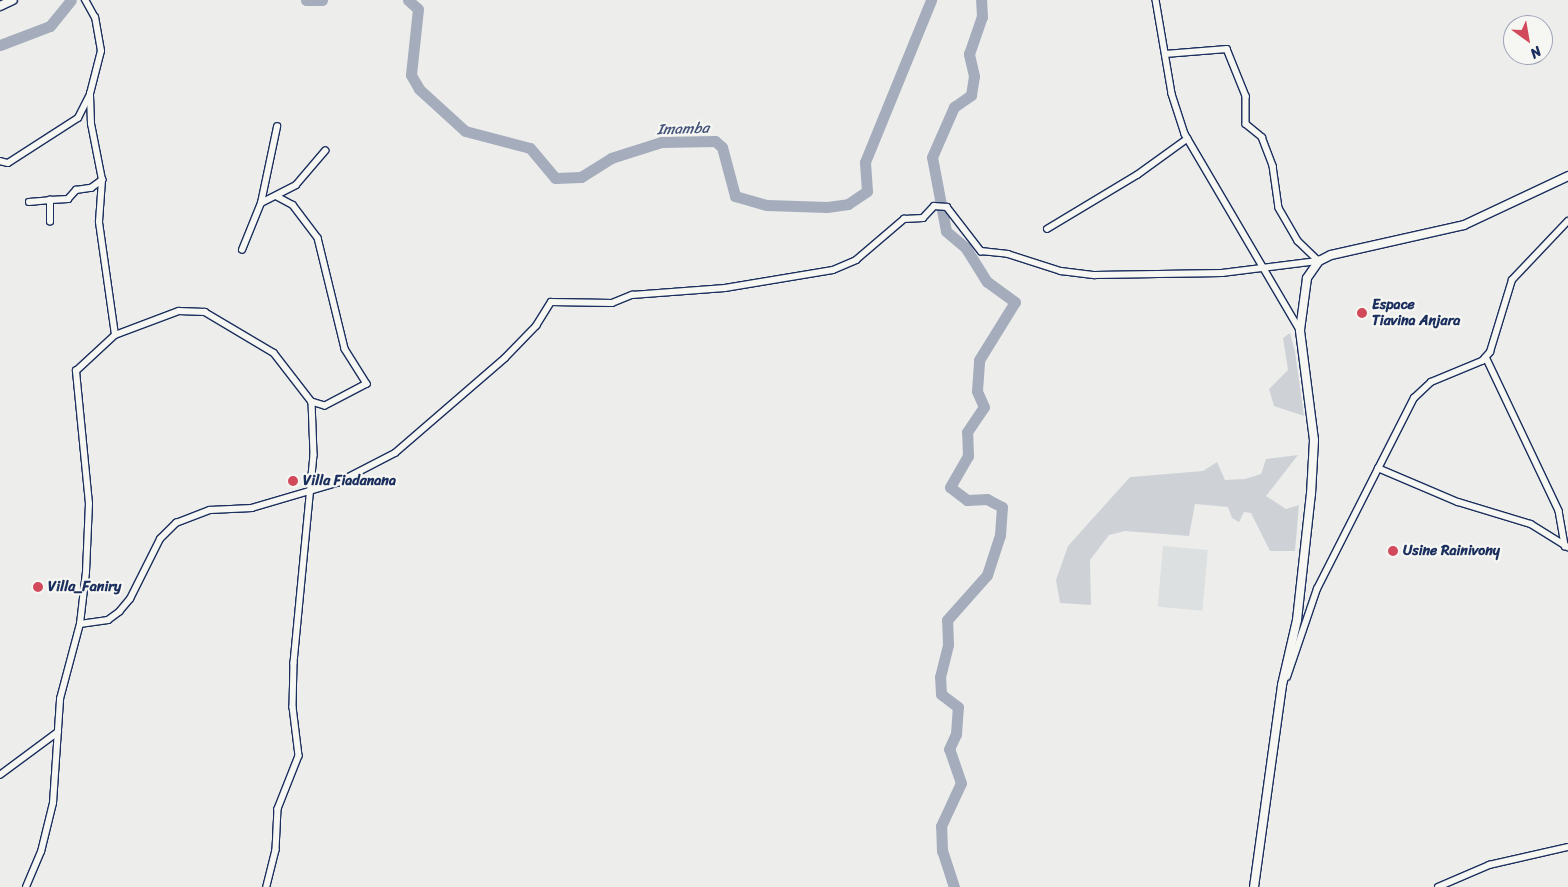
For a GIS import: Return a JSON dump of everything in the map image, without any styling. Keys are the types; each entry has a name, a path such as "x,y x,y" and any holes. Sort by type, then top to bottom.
{"street":[{"path":"0,6 14,0"},
{"path":"0,160 8,163 78,118 90,94 101,52 95,18 85,0"},
{"path":"1156,0 1172,94 1188,139 1268,270 1300,330"},
{"path":"1165,54 1227,49 1246,96 1246,124 1262,137 1273,166 1280,208 1298,241 1318,261"},
{"path":"90,94 102,180 99,222 115,335"},
{"path":"242,250 261,202 278,127"},
{"path":"1047,229 1137,176 1188,139"},
{"path":"261,202 276,196 296,184 326,150"},
{"path":"80,624 108,620 119,612 130,599 160,539 176,523 210,510 252,508 309,489 338,483 373,466 419,435 536,326 551,302 612,303 632,295 725,288 833,270 856,260 904,219 923,218 934,206 947,207 982,251 1016,256 1061,271 1095,275 1268,270 1318,261 1355,248 1464,225 1568,176"},
{"path":"29,202 68,199 76,190 91,188 102,180"},
{"path":"26,887 41,852 53,803 60,699 80,624 89,504 76,371 115,335 179,311 205,312 274,353 312,402 325,406 367,384 345,349 318,238 293,205 276,196"},
{"path":"50,200 50,222"},
{"path":"1567,546 1559,511 1486,357 1512,280 1568,221"},
{"path":"1254,887 1282,685 1297,620 1313,470 1312,419 1300,330 1304,286 1318,261"},
{"path":"1282,685 1317,589 1414,398 1431,382 1486,357"},
{"path":"267,887 276,850 278,809 299,756 293,707 294,663 309,489 314,455 312,402"},
{"path":"1378,468 1458,502 1530,524 1567,546"},
{"path":"0,775 58,732"},
{"path":"1438,887 1489,865 1568,846"}],"shaded area":[{"path":"1290,333 1295,352 1304,416 1274,406 1269,389 1288,370 1283,338"},
{"path":"1298,455 1266,496 1286,509 1299,505 1295,551 1270,551 1251,513 1244,512 1239,522 1232,518 1228,507 1195,504 1189,536 1125,531 1109,535 1090,560 1091,605 1060,603 1056,580 1068,546 1130,477 1203,471 1217,462 1225,480 1245,479 1261,474 1266,459"},
{"path":"1163,546 1208,550 1203,611 1158,607"}],"waterway":[{"name":"Imamba","path":"0,45 50,26 71,0"},
{"name":"Imamba","path":"306,0 322,0"},
{"name":"Imamba","path":"408,0 418,9 411,75 419,89 465,131 530,148 555,178 581,177 611,158 661,142 715,141 722,147 735,196 767,205 827,207 848,204 867,191 865,162 931,0"},
{"path":"954,887 942,851 941,826 961,783 949,749 956,734 958,707 941,694 940,677 948,645 947,620 987,575 1000,535 1002,507 987,499 967,500 950,487 968,456 967,432 984,407 977,391 979,360 1015,302 987,282 966,248 946,231 932,157 954,107 971,95 974,76 969,54 982,17 981,0"}],"place":[{"name":"Espace Tiavina Anjara","path":"1362,313"},
{"name":"Villa Fiadanana","path":"293,481"},
{"name":"Usine Rainivony","path":"1393,551"},
{"name":"Villa_Faniry","path":"38,587"}]}
